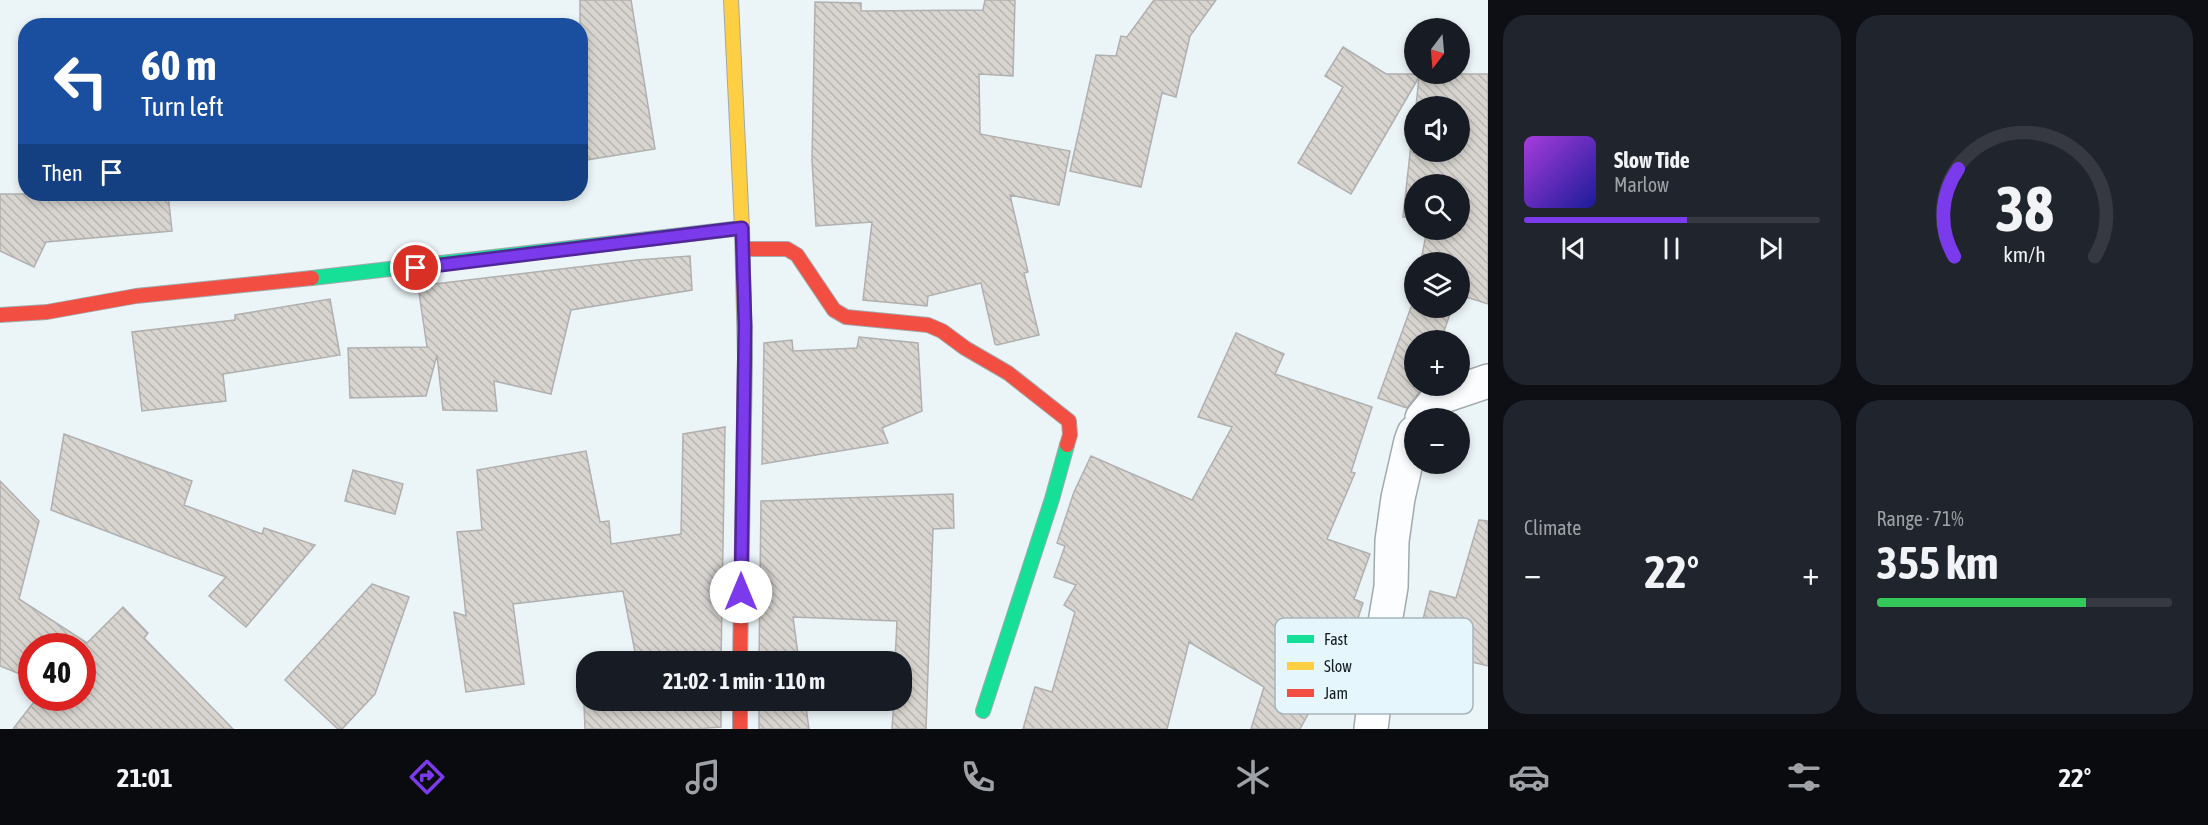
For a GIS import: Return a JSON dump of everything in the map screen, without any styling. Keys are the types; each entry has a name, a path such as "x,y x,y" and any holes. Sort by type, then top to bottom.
{"street":[{"path":"731,0 745,326 740,651"},
{"path":"0,315 47,312 136,296 392,270 742,228"},
{"path":"743,249 787,249 797,255 834,310 846,317 928,326 942,332 1008,373 1069,421 1070,435 1052,499 983,711"},
{"path":"1430,408 1438,398 1488,381"},
{"path":"1386,618 1391,588 1392,541 1404,472"},
{"path":"740,711 740,729"},
{"path":"1371,729 1373,714"}],"building":[{"path":"580,0 631,0 655,149 588,160 588,18 580,18"},
{"path":"985,0 1015,0 1013,76 979,74 980,134 1070,151 1059,205 1010,195 1028,272 1024,273 1039,335 997,345 981,283 928,296 927,306 863,300 872,222 816,226 812,160 815,2 861,3 861,11 983,10"},
{"path":"1154,0 1216,0 1190,36 1176,97 1162,93 1141,187 1070,171 1096,55 1116,56 1121,36 1127,37"},
{"path":"1343,47 1386,74 1404,74 1404,84 1415,84 1408,96 1404,96 1404,103 1351,194 1298,163 1343,87 1325,76"},
{"path":"1470,74 1488,74 1488,304 1470,298 1470,252 1423,252 1425,240 1470,240 1470,174 1408,174 1409,162 1470,162 1470,96 1417,96 1418,84 1470,84"},
{"path":"0,194 18,194 18,201 169,201 172,231 46,242 34,267 0,251"},
{"path":"690,256 692,290 571,310 551,394 494,381 497,411 443,410 437,355 426,396 350,398 348,348 427,347 418,286 637,260"},
{"path":"330,299 340,355 223,374 226,401 142,411 132,332 235,320 235,315"},
{"path":"1407,318 1449,318 1444,330 1404,330 1404,396 1416,396 1407,408 1378,398"},
{"path":"1236,333 1284,354 1275,374 1372,407 1351,472 1355,473 1327,539 1370,554 1354,599 1363,603 1358,618 1275,618 1275,714 1308,714 1300,729 1251,729 1264,687 1189,642 1167,729 1023,729 1035,687 1052,692 1075,612 1064,605 1076,585 1054,577 1065,546 1057,543 1074,492 1091,456 1192,500 1232,427 1198,417"},
{"path":"859,337 918,343 922,411 882,428 888,443 762,464 764,343 792,340 793,351 857,348"},
{"path":"725,427 721,651 635,651 623,591 513,604 524,684 466,692 454,612 466,616 457,532 482,530 477,470 586,451 600,522 609,521 611,544 681,534 683,434"},
{"path":"64,434 192,481 184,505 262,534 264,528 315,545 246,627 209,596 226,577 51,510"},
{"path":"353,470 403,484 395,514 345,501"},
{"path":"0,481 39,521 19,599 72,633 18,633 18,673 0,666"},
{"path":"953,494 954,528 933,529 926,729 892,729 893,711 912,711 912,651 896,651 897,621 793,617 798,651 759,651 761,501"},
{"path":"1479,520 1488,521 1488,666 1473,662 1473,618 1423,618 1430,591 1456,598"},
{"path":"372,584 409,597 375,694 342,729 338,729 285,680"},
{"path":"123,607 148,633 144,638 233,729 13,729 27,711 96,711 96,634"},
{"path":"584,711 721,711 721,727 585,729"},
{"path":"759,711 807,711 809,729 759,729"}],"traffic: fast":[{"path":"312,278 742,228"},
{"path":"983,711 1052,499 1067,445"}],"traffic: slow":[{"path":"731,0 742,228 745,357"}],"traffic: jam":[{"path":"743,249 787,249 797,255 834,310 846,317 928,325 942,331 965,348 1008,373 1069,421 1070,435 1067,445"},
{"path":"0,315 47,312 136,296 312,278"},
{"path":"740,651 745,357"},
{"path":"740,711 740,729"}],"route":[{"path":"416,268 742,228 745,326 741,592"}]}
